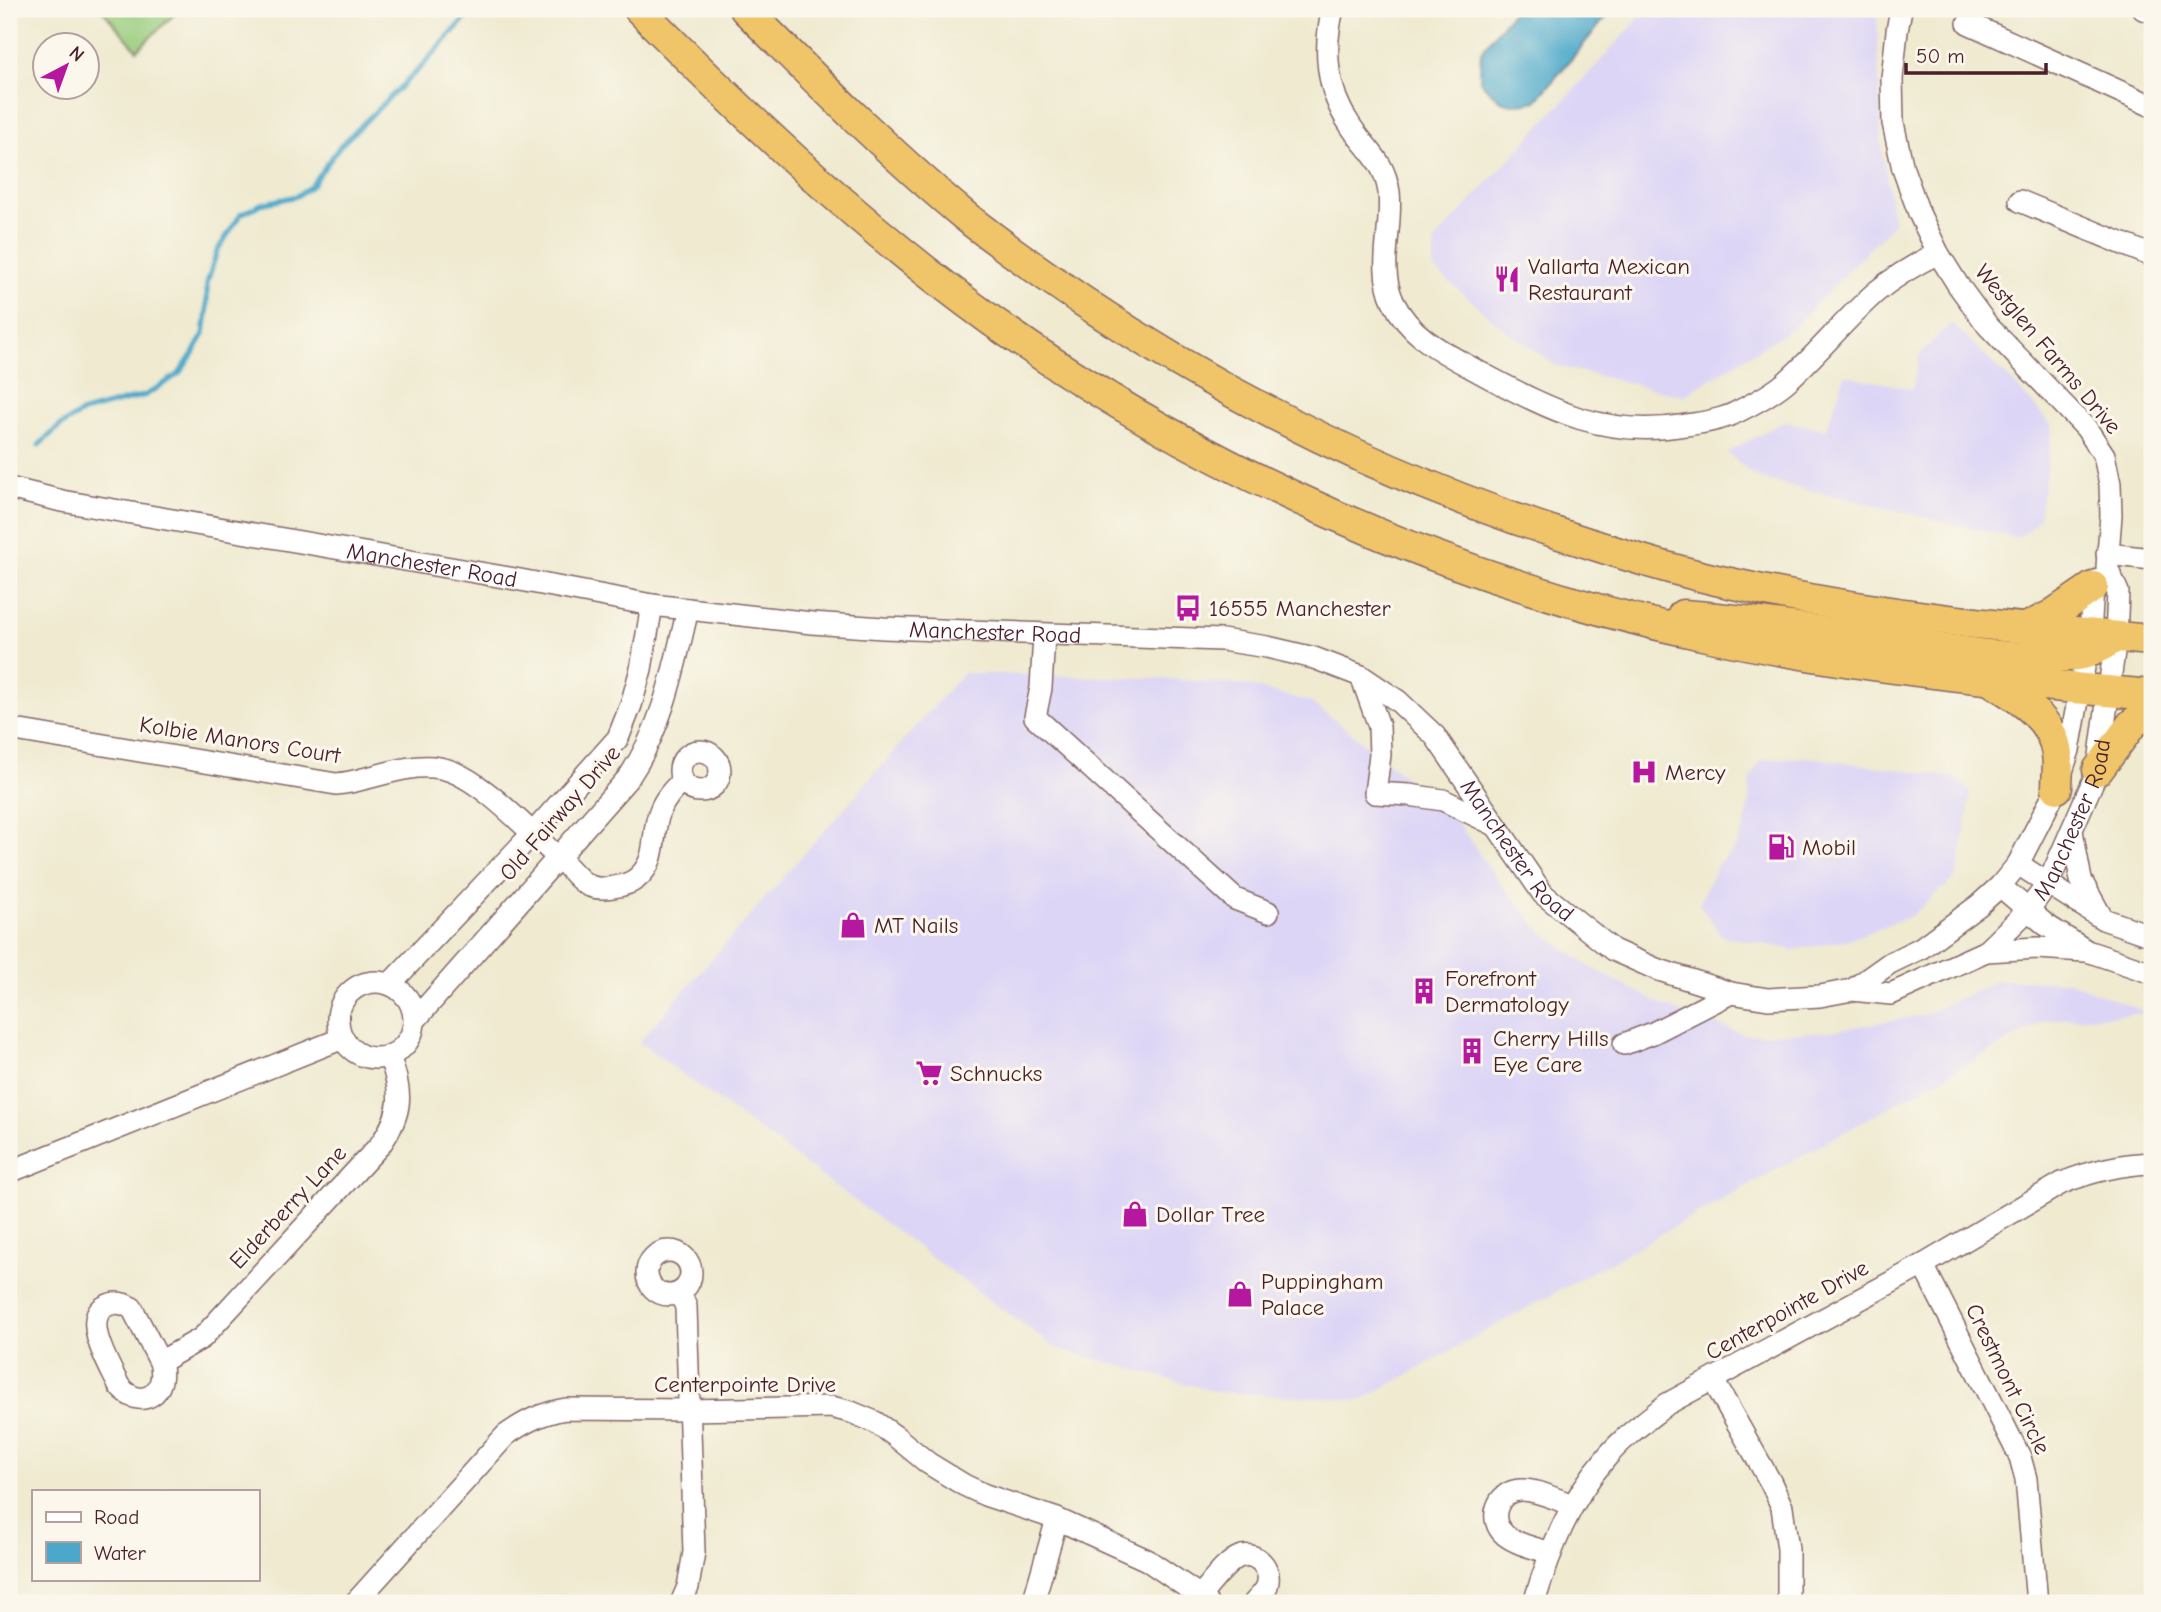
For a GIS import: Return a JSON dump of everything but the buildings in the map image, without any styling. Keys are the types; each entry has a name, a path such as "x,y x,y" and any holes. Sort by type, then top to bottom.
{"highway":[{"path":"639,9 759,127 833,195 912,260 993,321 1078,378 1164,429 1255,477 1348,520 1439,557 1538,591 1700,635 1882,667 2152,695"},
{"path":"745,9 817,81 966,217 1045,276 1190,369 1344,449 1439,491 1498,513 1618,554 1733,584 1839,605 1947,621 2026,628 2097,641 2152,640"},
{"path":"2026,628 2052,615 2102,569"},
{"path":"1595,608 1725,618 1964,652 2035,657 2054,658 2097,641"},
{"path":"1989,680 2021,700 2048,730 2057,752 2057,788"},
{"path":"2098,770 2132,724 2152,709"}],"street":[{"name":"Westglen Farms Drive","path":"1901,9 1896,31 1892,79 1893,123 1903,169 1919,213 1938,253 1988,326 2086,428 2104,455 2110,484 2111,515 2102,569 2118,592 2097,641"},
{"path":"2143,9 2152,12"},
{"path":"1327,10 1326,53 1337,104 1350,127 1372,151 1385,174 1390,209 1385,278 1393,302 1408,324 1427,344 1568,416 1600,425 1659,429 1696,424 1736,413 1785,383 1875,293 1894,278 1938,253"},
{"path":"1968,23 2152,106"},
{"path":"2020,201 2152,256"},
{"name":"Manchester Road","path":"9,488 62,502 501,576 652,605 883,628 1222,640 1314,658 1361,676 1398,701 1435,736 1543,894 1613,950 1656,969 1731,993 1768,999 1820,996 1852,990 1891,994 1986,951 2028,909 2048,884 2098,770 2110,692 2097,641"},
{"path":"2102,569 2152,559"},
{"name":"Old Fairway Drive","path":"390,984 533,833 618,738 641,669 652,605"},
{"name":"Old Fairway Drive","path":"389,1056 406,1045 413,1033 415,1020 642,759 664,707 688,609"},
{"path":"1044,635 1041,688 1035,717 1235,898 1268,912"},
{"name":"Manchester Road","path":"1852,990 1890,963 1921,948 1979,905 2000,886 2018,864 2057,788 2069,750 2081,689 2097,641"},
{"path":"1361,676 1378,726 1380,755 1375,793 1443,800 1497,826"},
{"name":"Kolbie Manors Court","path":"9,729 336,784 415,767 442,768 465,777 533,833 590,886 626,885 648,866 655,845 659,813 670,793 682,781"},
{"path":"2072,831 2081,880 2103,919"},
{"path":"2018,864 2103,919 2152,936"},
{"path":"2000,886 2046,925 2087,951 2152,973"},
{"path":"1986,951 2037,948 2087,951"},
{"path":"389,1056 363,1056 351,1049 339,1029 341,1003 349,992 360,984 377,981 402,990 410,1001 415,1020"},
{"path":"1624,1044 1653,1033 1731,993"},
{"path":"9,1172 343,1038"},
{"name":"Elderberry Lane","path":"160,1362 202,1338 380,1145 397,1118 399,1106 395,1070 389,1056"},
{"name":"Centerpointe Drive","path":"1534,1603 1560,1529 1585,1485 1607,1456 1667,1404 1923,1265 2062,1183 2118,1166 2152,1163"},
{"name":"Crestmont Circle","path":"1923,1265 2020,1457 2026,1479 2037,1603"},
{"path":"680,1293 686,1307 694,1552 688,1587 681,1603"},
{"path":"1713,1380 1782,1507 1788,1549 1788,1603"},
{"name":"Centerpointe Drive","path":"355,1603 506,1435 545,1412 566,1409 831,1408 851,1412 874,1422 928,1464 964,1485 985,1495 1057,1519 1147,1560 1203,1600"},
{"path":"1551,1553 1519,1544 1506,1536 1496,1521 1497,1504 1505,1495 1521,1490 1573,1505"},
{"path":"1033,1603 1057,1519"},
{"path":"1203,1600 1231,1562 1247,1556 1261,1561 1269,1577 1264,1591 1254,1603"}],"shaded area":[{"path":"1648,9 1877,9 1881,142 1894,223 1793,328 1683,396 1557,366 1504,329 1433,268 1435,240"},
{"path":"1951,323 2013,382 2053,427 2039,518 2029,531 2015,538 1757,478 1727,453 1784,421 1826,430 1845,375 1912,389 1920,354"},
{"path":"963,673 1171,679 1249,686 1310,702 1454,817 1496,878 1541,931 1590,967 1666,1007 1746,1035 1831,1031 1924,1015 1998,980 2068,981 2148,1013 2046,1020 1362,1400 1216,1392 1055,1348 639,1042"},
{"path":"1807,757 1955,777 1971,793 1957,876 1911,916 1850,939 1793,950 1722,936 1699,904 1718,864 1736,847 1744,829 1750,781 1761,760"}],"green space":[{"path":"101,9 180,9 137,50"}],"water":[{"path":"1515,9 1613,9 1536,101 1510,104 1498,99 1480,80 1481,52"}],"waterway":[{"path":"39,445 60,426 83,412 146,395 179,374 204,334 207,283 217,251 241,214 261,204 297,196 311,186 340,146 422,66 474,9"}],"place":[{"name":"Vallarta Mexican Restaurant","path":"1507,279"},
{"name":"16555 Manchester","path":"1188,608"},
{"name":"Mercy","path":"1644,772"},
{"name":"Mobil","path":"1781,847"},
{"name":"MT Nails","path":"853,925"},
{"name":"Forefront Dermatology","path":"1424,991"},
{"name":"Cherry Hills Eye Care","path":"1472,1051"},
{"name":"Schnucks","path":"929,1073"},
{"name":"Dollar Tree","path":"1135,1214"},
{"name":"Puppingham Palace","path":"1240,1294"}]}
